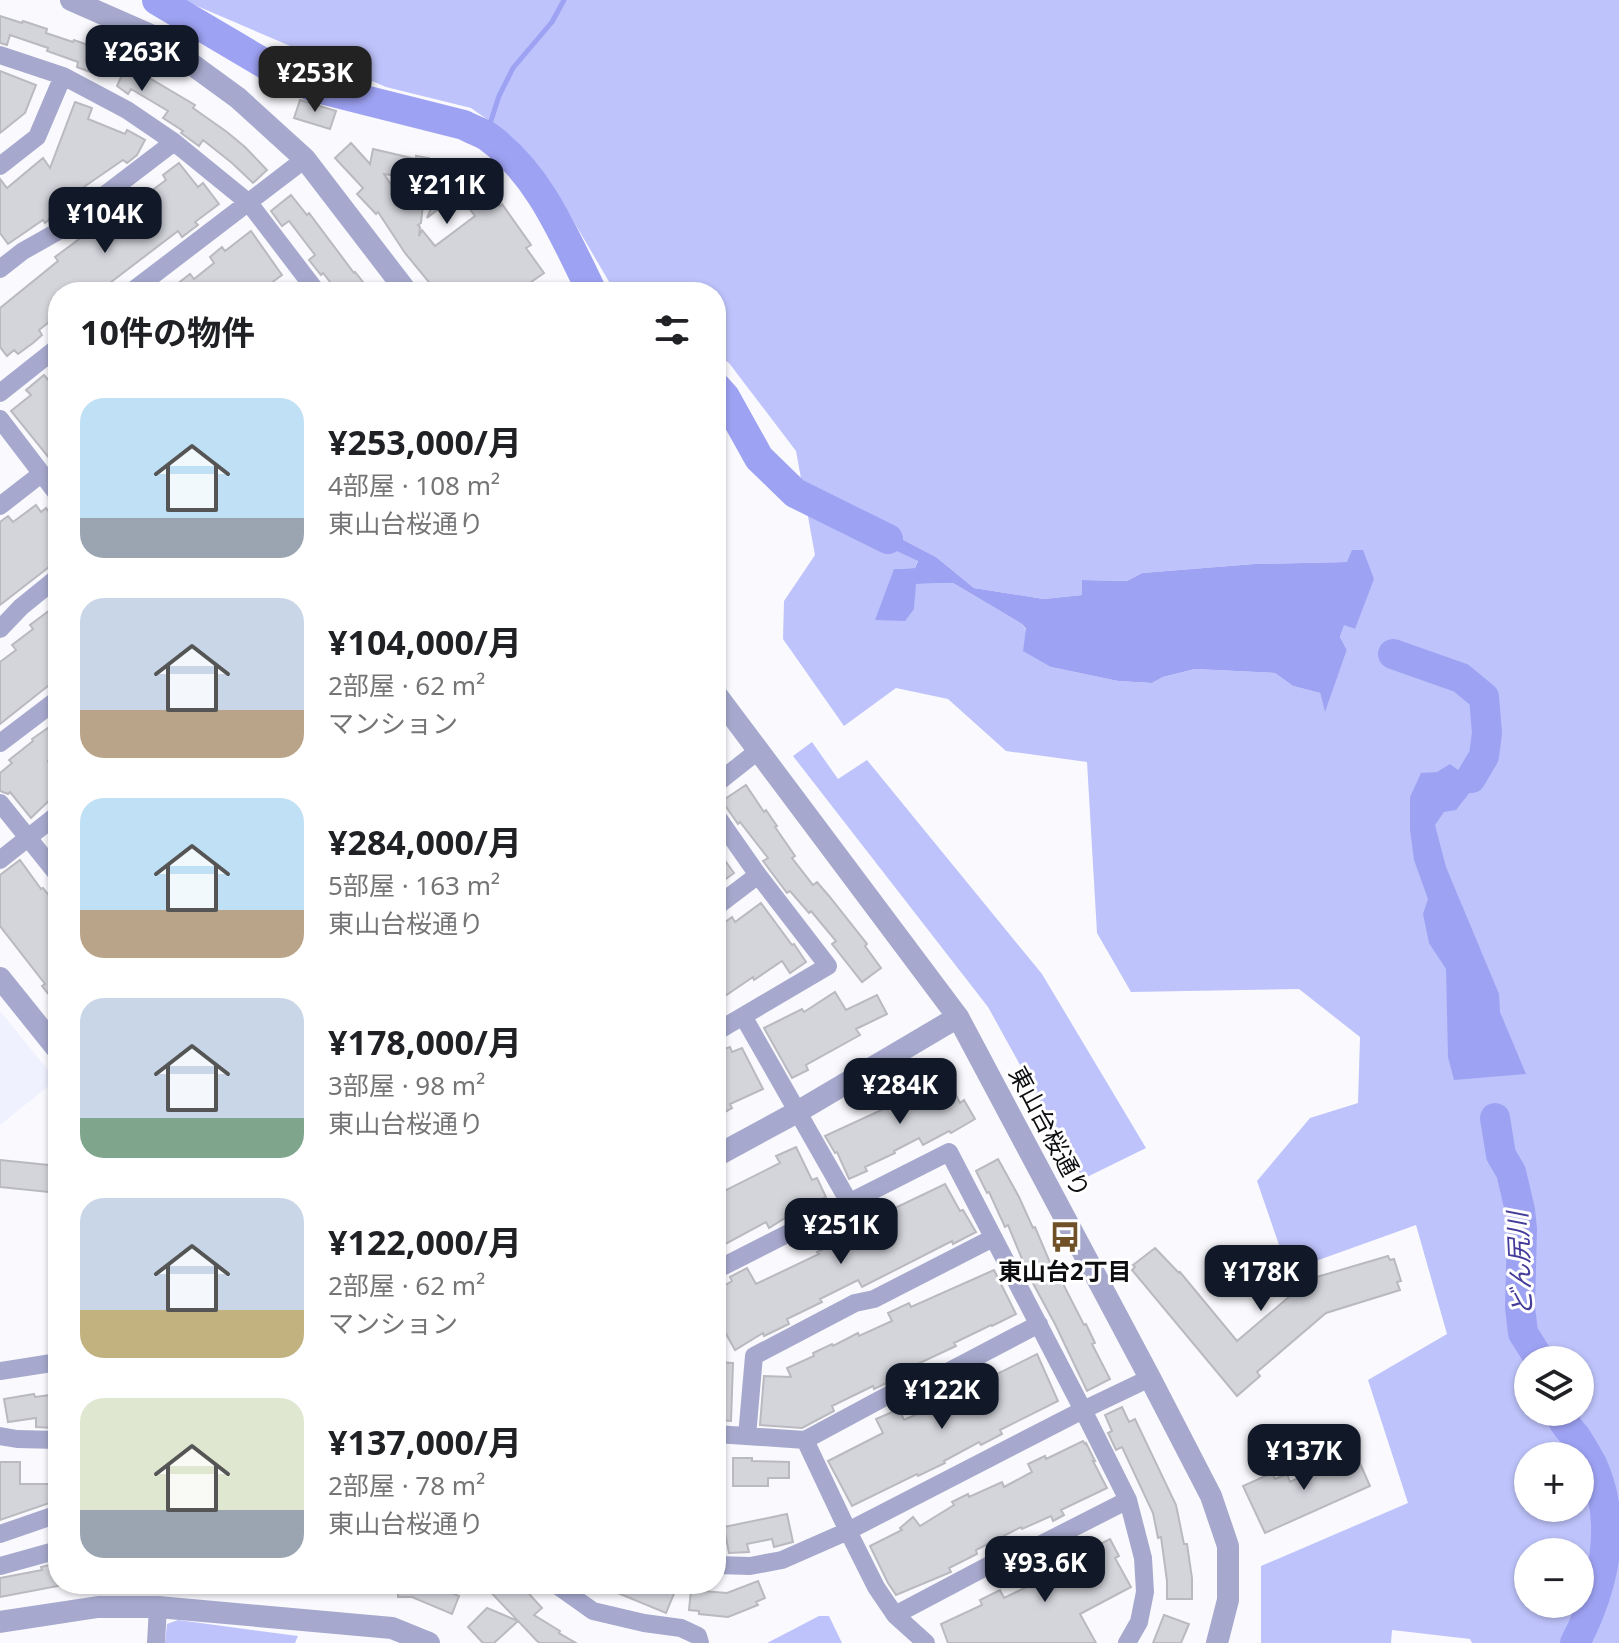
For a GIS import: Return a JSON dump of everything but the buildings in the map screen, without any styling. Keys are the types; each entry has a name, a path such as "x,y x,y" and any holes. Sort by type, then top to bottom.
{"street":[{"path":"71,0 153,36 238,98 305,159 399,282"},
{"path":"0,55 63,76 127,110 174,142 249,203 309,282"},
{"path":"0,166 37,137 63,76"},
{"path":"0,269 23,251 55,233 174,142"},
{"path":"144,282 305,159"},
{"path":"0,393 48,356"},
{"path":"0,419 48,483"},
{"path":"0,506 41,474"},
{"path":"0,629 48,585"},
{"path":"0,743 48,707"},
{"name":"東山台桜通り","path":"726,707 958,1017 1150,1378 1211,1496 1228,1546 1228,1600 1217,1643"},
{"path":"726,776 759,750"},
{"path":"0,803 48,862"},
{"path":"0,860 48,822"},
{"path":"726,829 828,966 726,1026"},
{"path":"726,899 758,875"},
{"path":"0,978 48,1038"},
{"path":"743,1016 849,1202"},
{"path":"726,1151 958,1017"},
{"path":"726,1265 949,1152 1128,1500 1143,1558 1145,1592 1139,1622 1127,1643"},
{"path":"747,1436 754,1356 855,1303 874,1299 993,1238"},
{"path":"726,1435 805,1440 898,1390 919,1387 1039,1324"},
{"path":"0,1371 48,1364"},
{"path":"726,1565 750,1566 782,1560 848,1531 1150,1378"},
{"path":"0,1436 48,1440"},
{"path":"805,1440 876,1587 895,1615 926,1643"},
{"path":"895,1615 999,1560 1014,1558 1128,1500"},
{"path":"0,1534 48,1517"},
{"path":"0,1566 48,1553"},
{"path":"569,1594 593,1611 681,1628 698,1636 700,1643"},
{"path":"0,1622 98,1607 158,1607 392,1628 429,1643"},
{"path":"156,1643 158,1607"}],"shaded area":[{"path":"183,0 1619,0 1619,1643 1472,1643 1470,1639 1392,1630 1391,1643 1261,1643 1261,1566 1408,1503 1368,1380 1447,1334 1416,1225 1288,1271 1257,1181 1310,1118 1358,1103 1360,1037 1299,989 1131,992 1097,933 1087,762 1006,751 948,699 896,688 844,726 783,639 784,601 815,555 796,451 726,361 726,282 609,282 553,186 508,134 471,108 386,87","holes":["890,533 936,557 974,588 1044,599 1082,595 1083,580 1127,581 1142,573 1254,564 1347,562 1355,629 1344,624 1340,637 1347,650 1325,711 1320,693 1293,686 1275,673 1195,669 1152,683 1118,681 1051,667 1022,624 953,583 915,584 914,609 894,569 915,568 918,560 886,546"]},
{"path":"890,533 936,557 974,588 1044,599 1082,595 1082,580 1127,581 1142,573 1254,564 1347,562 1352,550 1363,550 1374,579 1355,629 1344,625 1340,637 1347,650 1325,712 1320,693 1293,686 1275,673 1195,669 1152,683 1118,681 1051,667 1023,651 1026,629 1022,624 953,583 916,584 914,609 905,621 875,620 894,569 915,568 918,561 886,546"},
{"path":"812,742 838,779 867,760 1042,974 1146,1148 1083,1179 988,1007 793,756"},
{"path":"1450,764 1458,770 1466,769 1474,787 1456,810 1444,812 1435,825 1446,867 1499,994 1500,1012 1526,1074 1454,1080 1448,1057 1446,969 1429,943 1423,914 1428,899 1414,860 1410,797 1421,773 1437,772"},
{"path":"0,1011 48,1070 48,1086 0,1125"},
{"path":"819,1616 829,1616 842,1643 767,1643"},
{"path":"178,1620 298,1636 295,1643 165,1643 167,1624"}],"waterway":[{"name":"どん尻川","path":"157,0 267,65 313,87 464,125 487,136 506,151 536,187 587,282"},
{"path":"486,136 499,96 513,68 552,22 564,0"},
{"name":"どん尻川","path":"726,399 759,458 795,493 888,539"},
{"name":"どん尻川","path":"1393,654 1461,678 1484,697 1487,733 1484,756 1471,778"},
{"name":"どん尻川","path":"1495,1118 1501,1155 1511,1172 1520,1210 1520,1307 1523,1333 1531,1346"},
{"name":"どん尻川","path":"1567,1426 1592,1464 1605,1509 1606,1532 1594,1600 1575,1643"}],"place":[{"name":"東山台2丁目","path":"1065,1237"}]}
